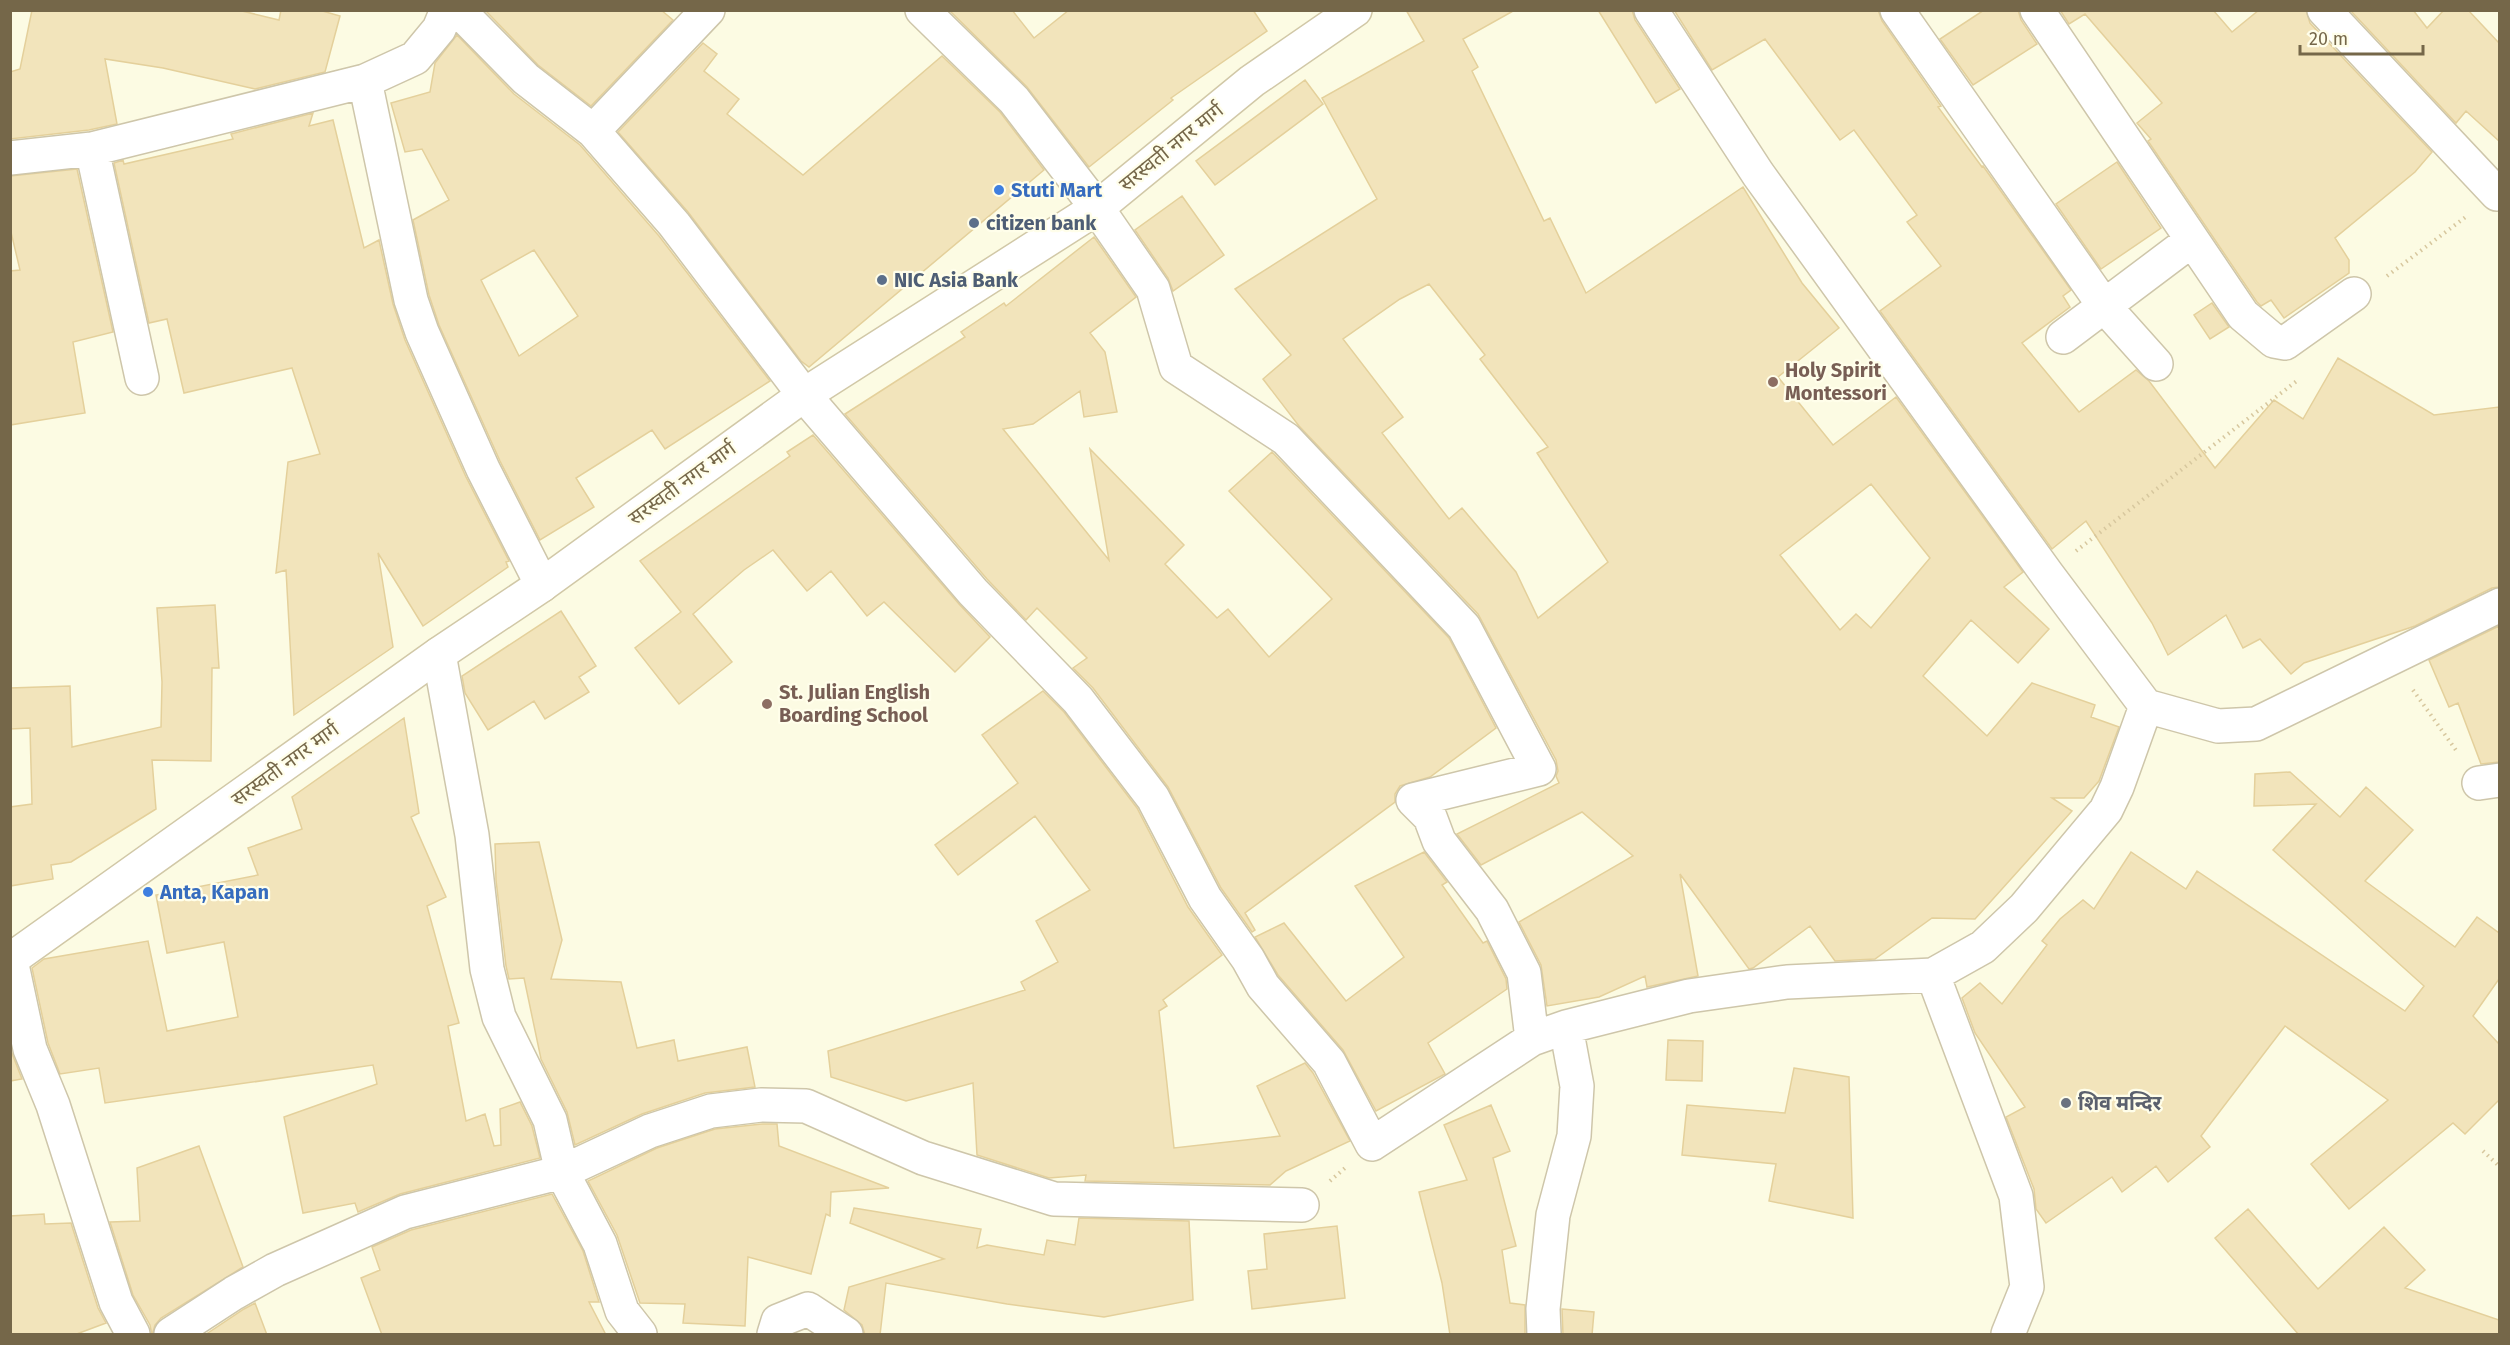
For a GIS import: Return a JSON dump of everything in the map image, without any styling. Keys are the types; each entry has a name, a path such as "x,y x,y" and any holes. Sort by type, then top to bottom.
{"street":[{"path":"10,158 92,148 365,81 415,58 439,30 447,10"},
{"path":"458,10 526,79 593,131 674,224 804,395 973,592 1078,700 1153,798 1205,898 1248,959 1263,986 1329,1062 1372,1144 1532,1039 1566,1027 1689,996 1787,982 1933,975 1983,947 2024,908 2106,810 2117,787 2146,706"},
{"path":"593,131 708,10"},
{"path":"922,10 1014,100 1097,208 1153,289 1176,367 1286,438 1464,627 1539,769 1413,800 1430,818 1439,841 1492,910 1524,973 1532,1039"},
{"name":"सरस्वती नगर मार्ग","path":"11,960 439,654 542,585 804,395 1097,208 1252,81 1355,10"},
{"path":"1651,10 1758,174 2047,574 2146,706 2218,726 2256,724 2499,605"},
{"path":"1897,10 2105,307 2156,364"},
{"path":"2037,10 2243,315 2279,344 2285,343 2368,286"},
{"path":"2324,10 2497,194"},
{"path":"365,81 411,300 422,333 483,469 542,585"},
{"path":"92,148 142,378"},
{"path":"2063,337 2192,240"},
{"path":"439,654 472,835 487,969 499,1017 550,1120 562,1172 600,1244 622,1311 640,1335"},
{"path":"11,960 30,1049 53,1105 116,1302 133,1335"},
{"path":"1933,975 2016,1196 2027,1287 2008,1335"},
{"path":"1544,1335 1543,1309 1552,1215 1574,1136 1577,1086 1566,1027"},
{"path":"171,1335 234,1293 275,1270 405,1212 562,1172 651,1131 711,1111 761,1105 806,1106 923,1158 1054,1199 1302,1205"},
{"path":"774,1335 778,1321 808,1309 846,1335"}],"path":[{"path":"2368,286 2497,194"},
{"path":"2047,574 2299,378"},
{"path":"2390,658 2489,781"},
{"path":"1302,1205 1372,1144"},
{"path":"2483,1151 2499,1167"}],"building":[{"path":"32,10 238,10 279,20 281,10 319,10 340,16 325,72 255,89 163,68 105,59 117,124 89,130 10,139 10,72 20,69"},
{"path":"485,10 661,10 673,20 591,106 538,65"},
{"path":"949,10 1012,10 1034,38 1069,10 1253,10 1267,31 1171,98 1173,100 1089,167 1027,87"},
{"path":"1406,10 1515,10 1463,39 1478,67 1472,71 1544,221 1550,218 1586,293 1743,187 1802,283 1839,328 1778,377 1833,445 1896,397 2023,572 2004,587 2049,629 2018,663 1971,620 1923,676 1987,736 2032,683 2095,705 2091,717 2119,727 2099,781 2084,798 2052,798 2072,811 1975,919 1932,918 1875,959 1835,961 1810,926 1749,969 1680,874 1698,976 1647,987 1645,976 1599,997 1547,1006 1541,965 1519,922 1633,856 1582,812 1481,865 1457,834 1559,783 1556,776 1558,771 1556,760 1478,614 1299,426 1263,379 1291,355 1235,289 1377,199 1322,98 1424,41","holes":["1429,284 1485,355 1480,359 1548,447 1537,453 1608,562 1538,618 1516,572 1462,508 1449,519 1382,433 1403,417 1343,339 1400,299","1871,484 1930,558 1871,628 1856,614 1840,630 1780,555"]},
{"path":"1598,10 1632,10 1635,20 1680,89 1656,103"},
{"path":"1674,10 1878,10 1882,21 1941,106 1938,107 2071,290 2063,296 2070,307 2022,343 2079,412 2136,370 2149,381 2215,468 2274,400 2303,419 2338,358 2434,415 2499,407 2499,587 2492,588 2415,626 2304,663 2291,674 2260,639 2243,648 2226,615 2168,655 2152,623 2086,521 2052,549 1880,311 1941,266 1907,222 1917,215 1854,130 1840,140 1765,39 1712,70"},
{"path":"1984,10 2018,10 2021,20 2037,44 1973,85 1940,39"},
{"path":"2060,10 2213,10 2232,32 2259,10 2306,10 2310,23 2432,152 2415,172 2335,238 2349,260 2349,273 2284,318 2271,300 2261,306 2257,302 2148,141 2151,139 2137,123 2162,103 2085,14 2069,24"},
{"path":"2350,10 2413,10 2427,28 2444,10 2468,10 2499,43 2499,141 2466,111 2456,123"},
{"path":"457,35 514,94 580,145 659,236 770,381 665,449 652,430 576,478 594,507 540,540 500,461 439,325 429,295 413,220 449,200 422,149 405,152 391,103 430,92 435,63","holes":["534,250 578,316 519,356 481,280"]},
{"path":"703,43 717,54 704,71 739,99 727,114 803,175 942,56 1000,112 1044,170 809,367 801,361 688,212 618,132"},
{"path":"1305,80 1323,104 1215,185 1196,161"},
{"path":"313,113 309,126 333,120 364,248 379,240 393,304 405,340 466,477 509,561 506,562 508,567 423,626 378,553 393,647 294,715 286,570 276,573 288,462 320,454 292,368 184,393 167,319 149,323 114,163 123,160 124,164 233,139 231,134"},
{"path":"2117,162 2161,228 2101,269 2056,204"},
{"path":"77,169 113,332 73,342 85,413 10,425 10,271 20,270 10,228 10,176"},
{"path":"1182,196 1224,255 1173,291 1168,278 1135,230"},
{"path":"1094,237 1136,297 1090,333 1105,352 1117,412 1084,417 1080,391 1033,424 1003,429 1109,560 1090,449 1184,545 1165,564 1217,618 1228,609 1269,657 1332,599 1229,491 1272,452 1449,638 1496,728 1430,777 1400,786 1395,794 1395,802 1245,913 1255,930 1252,932 1221,888 1168,787 1093,688 1073,668 1087,658 1037,608 1026,620 987,579 845,414 965,337 961,332 1004,303 1006,306"},
{"path":"2212,303 2229,327 2210,339 2194,315"},
{"path":"813,435 990,637 955,672 884,602 867,616 831,571 807,591 773,550 744,570 693,614 732,662 679,704 635,648 681,612 640,561 790,456 787,452"},
{"path":"215,605 219,668 212,668 211,761 152,760 156,809 71,862 51,865 53,879 10,886 10,807 32,804 30,728 10,729 10,688 70,686 72,747 161,727 162,682 157,608"},
{"path":"561,611 596,666 579,677 589,692 545,719 534,701 488,730 465,693 462,676"},
{"path":"2499,626 2499,762 2481,764 2458,703 2449,707 2429,660"},
{"path":"1043,691 1064,712 1137,808 1188,907 1222,955 1163,1000 1167,1006 1159,1011 1174,1148 1280,1136 1257,1086 1305,1063 1313,1073 1350,1141 1286,1171 1270,1185 1085,1181 1086,1175 1049,1178 977,1155 973,1083 906,1101 831,1077 828,1051 1025,990 1021,982 1058,962 1036,921 1090,890 1035,816 958,875 935,845 1018,783 982,735"},
{"path":"404,718 419,813 411,817 446,897 427,906 459,1023 448,1026 466,1121 485,1114 494,1146 501,1145 500,1109 520,1102 532,1126 540,1158 400,1194 358,1212 355,1203 303,1213 284,1117 377,1084 373,1065 105,1103 99,1068 60,1074 48,1043 32,968 44,959 148,941 167,1031 238,1017 224,942 167,953 156,895 258,875 248,848 302,829 292,797"},
{"path":"2290,772 2340,817 2366,787 2413,830 2365,881 2455,947 2477,917 2499,933 2499,979 2473,1016 2499,1044 2499,1100 2465,1134 2453,1123 2349,1209 2311,1164 2388,1100 2285,1026 2201,1136 2210,1147 2168,1182 2156,1166 2122,1192 2112,1177 2046,1223 2036,1209 2034,1189 2006,1117 2025,1107 1975,1033 1962,998 1980,983 2002,1004 2047,945 2042,941 2060,919 2083,900 2094,909 2131,852 2186,889 2197,871 2405,1011 2424,986 2273,850 2316,804 2254,806 2255,774"},
{"path":"539,842 562,940 551,979 621,982 637,1048 674,1040 678,1061 747,1047 755,1087 705,1093 642,1114 575,1145 567,1112 541,1059 524,978 509,979 506,966 496,880 495,844"},
{"path":"1424,852 1447,882 1442,885 1483,943 1487,941 1506,979 1507,989 1428,1043 1445,1074 1376,1111 1343,1050 1278,975 1255,937 1284,923 1346,1001 1404,957 1355,886"},
{"path":"1668,1040 1703,1041 1702,1081 1666,1080"},
{"path":"10,1047 13,1056 22,1079 10,1081"},
{"path":"1794,1068 1849,1077 1853,1218 1769,1201 1776,1164 1682,1155 1687,1105 1785,1113"},
{"path":"1491,1105 1510,1151 1493,1158 1516,1246 1502,1250 1510,1303 1525,1305 1525,1335 1450,1335 1442,1283 1419,1192 1467,1180 1444,1125"},
{"path":"777,1124 779,1146 889,1188 831,1192 830,1216 826,1214 811,1274 748,1257 745,1326 683,1323 685,1304 640,1303 617,1235 588,1181 657,1148 715,1129"},
{"path":"199,1146 243,1267 161,1318 155,1325 152,1335 150,1325 133,1295 110,1222 140,1221 137,1168"},
{"path":"552,1194 583,1251 599,1302 589,1302 606,1335 382,1335 361,1278 380,1270 372,1247 411,1230"},
{"path":"854,1208 981,1229 977,1248 987,1245 1044,1255 1047,1240 1075,1245 1079,1218 1189,1221 1193,1300 1104,1317 1007,1304 886,1283 880,1335 865,1335 862,1325 844,1310 849,1287 944,1259 850,1223"},
{"path":"2248,1209 2318,1289 2384,1227 2425,1270 2405,1288 2499,1320 2499,1335 2299,1335 2215,1238"},
{"path":"44,1214 45,1224 71,1223 98,1308 106,1323 74,1335 10,1335 10,1216"},
{"path":"1337,1226 1345,1298 1252,1309 1248,1271 1267,1269 1264,1234"},
{"path":"255,1303 267,1335 205,1335 244,1309"},
{"path":"1562,1309 1594,1312 1592,1335 1563,1335"}],"place":[{"name":"Stuti Mart","path":"999,190"},
{"name":"citizen bank","path":"974,223"},
{"name":"NIC Asia Bank","path":"882,280"},
{"name":"Holy Spirit Montessori","path":"1773,382"},
{"name":"St. Julian English Boarding School","path":"767,704"},
{"name":"Anta, Kapan","path":"148,892"},
{"name":"शिव मन्दिर","path":"2066,1103"}]}
